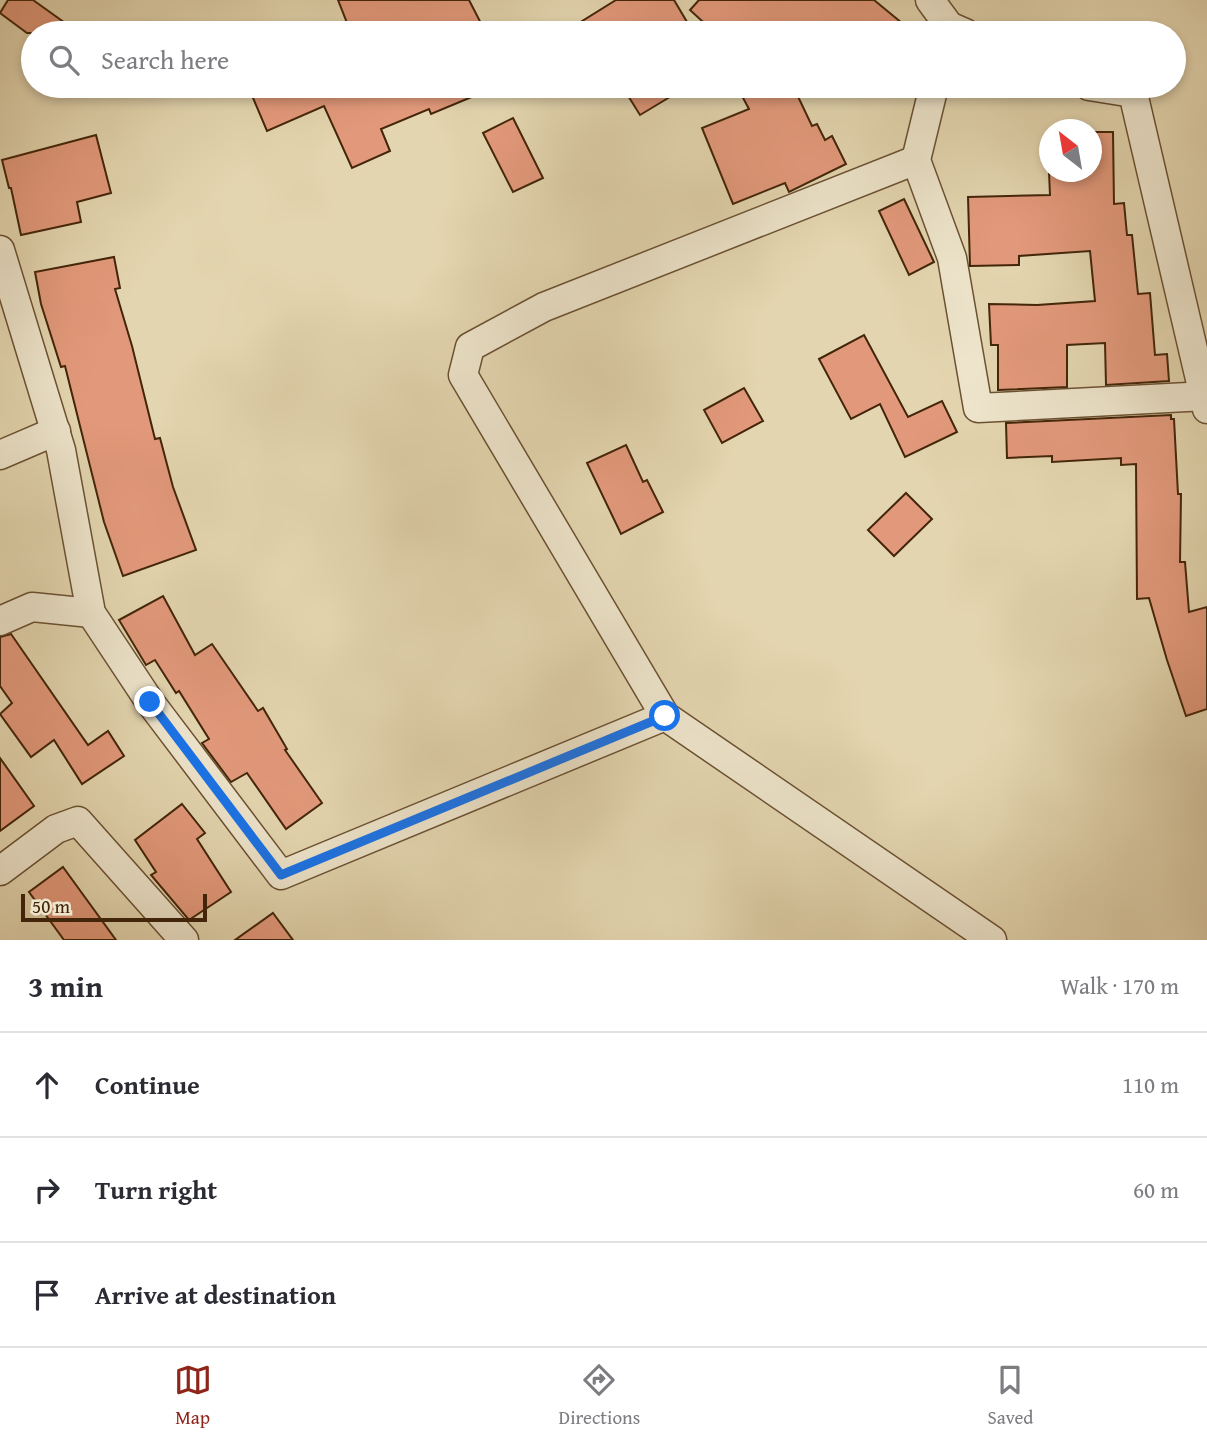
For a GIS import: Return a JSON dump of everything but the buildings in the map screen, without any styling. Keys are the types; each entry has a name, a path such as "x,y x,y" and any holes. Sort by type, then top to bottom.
{"street":[{"path":"930,0 946,21"},
{"path":"931,98 916,160 952,258 978,408 1206,401 1134,98"},
{"path":"916,160 544,307 470,346 463,375 665,716 992,940"},
{"path":"2,264 56,431 91,612 150,702 281,875 665,716"},
{"path":"0,455 56,431"},
{"path":"0,621 32,607 91,612"},
{"path":"0,871 56,829 78,821 184,940"}],"route":[{"path":"150,702 281,875 665,716"}]}
